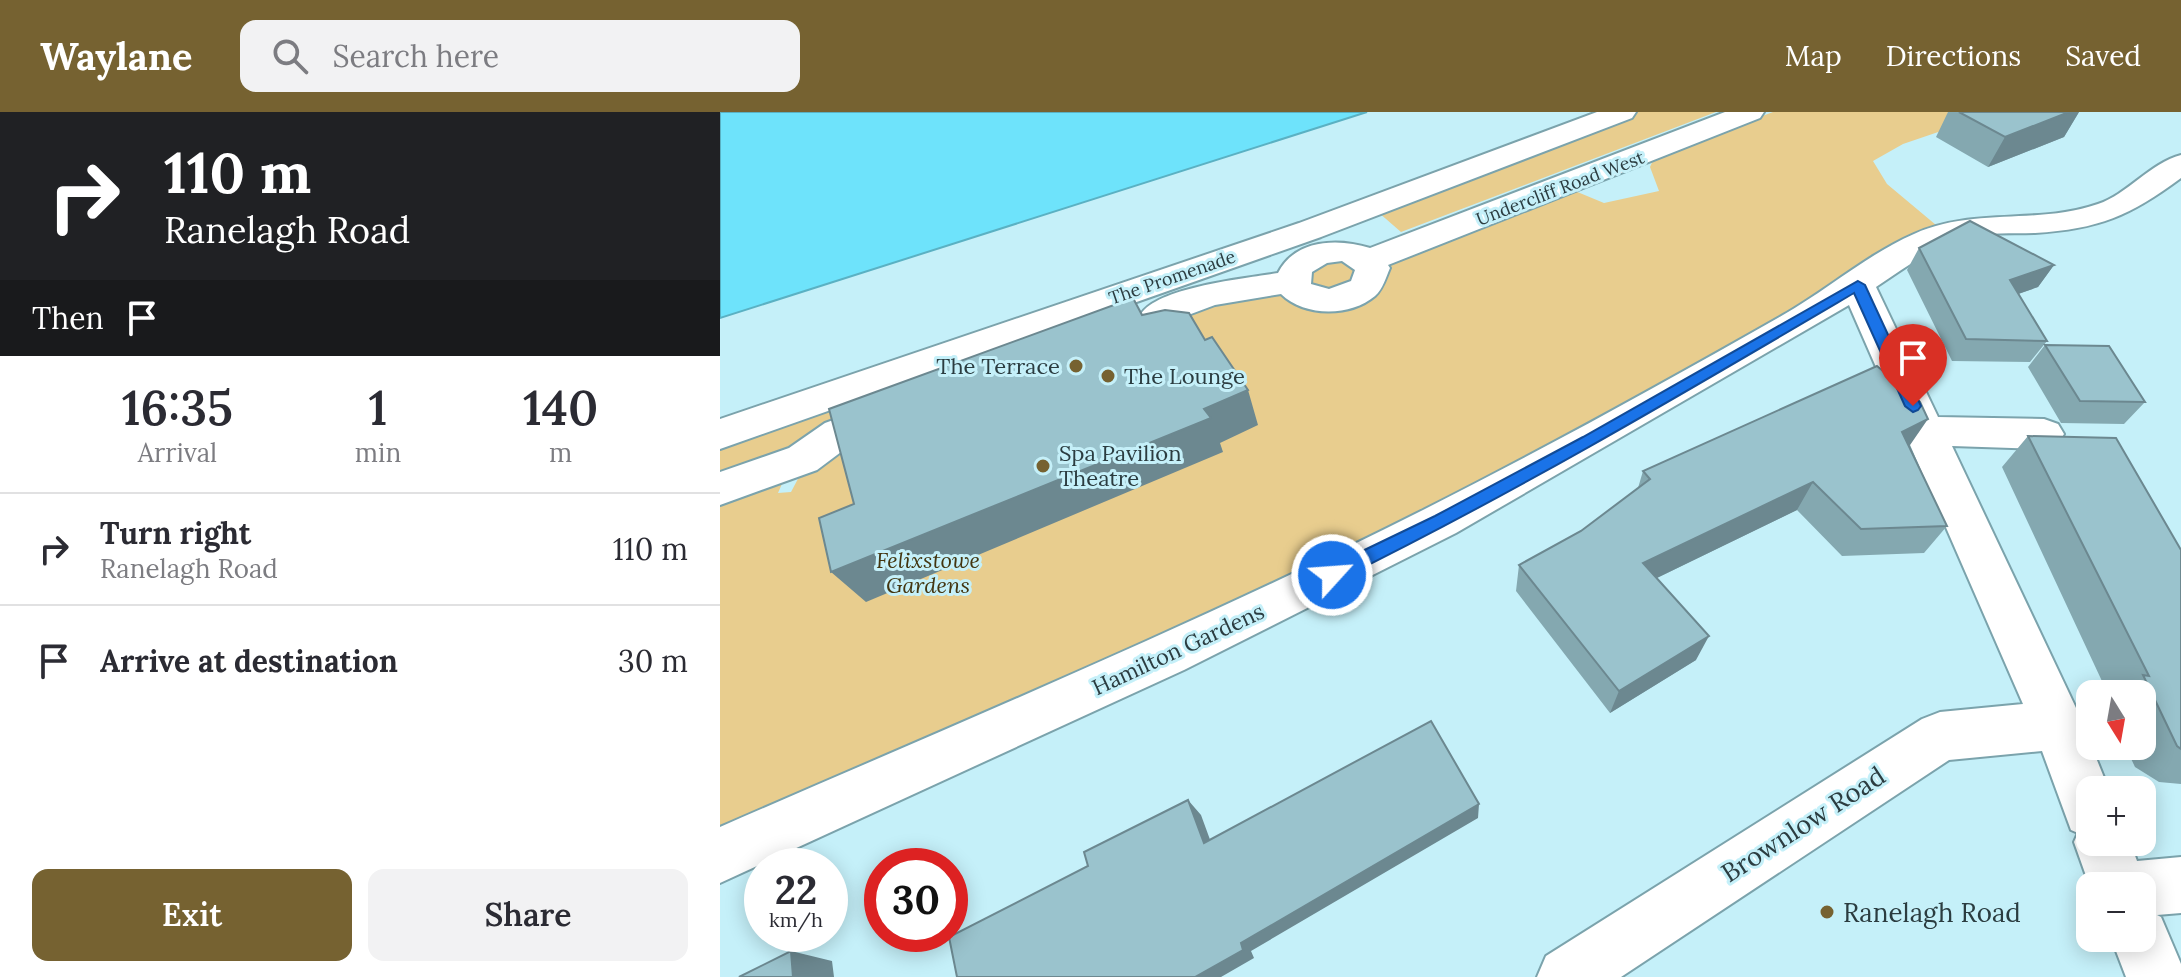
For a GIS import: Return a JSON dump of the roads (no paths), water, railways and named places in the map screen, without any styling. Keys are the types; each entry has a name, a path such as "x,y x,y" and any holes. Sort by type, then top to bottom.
{"street":[{"name":"The Promenade","path":"720,434 1310,230 1622,112"},
{"name":"Undercliff Road West","path":"720,489 803,459 839,433 1208,295 1292,282 1298,293 1311,299 1331,301 1344,298 1368,282 1373,268 1368,261 1750,112"},
{"name":"Hamilton Gardens","path":"720,855 1167,655 1441,521 1589,441 1858,285 1938,234 1979,225 2057,222 2104,213 2131,201 2181,164"},
{"path":"1858,285 2058,725 2077,776"},
{"path":"1924,431 2044,434"},
{"name":"Brownlow Road","path":"1567,977 1940,736 2058,725"},
{"path":"2156,887 2181,885"},
{"path":"2146,952 2156,977"}],"water":[{"path":"720,112 1367,112 720,318"}],"place":[{"name":"The Terrace","path":"1076,366"},
{"name":"The Lounge","path":"1108,376"},
{"name":"Spa Pavilion Theatre","path":"1043,466"},
{"name":"Ranelagh Road","path":"1827,912"}],"park label":[{"name":"Felixstowe Gardens","path":"928,572"}]}
